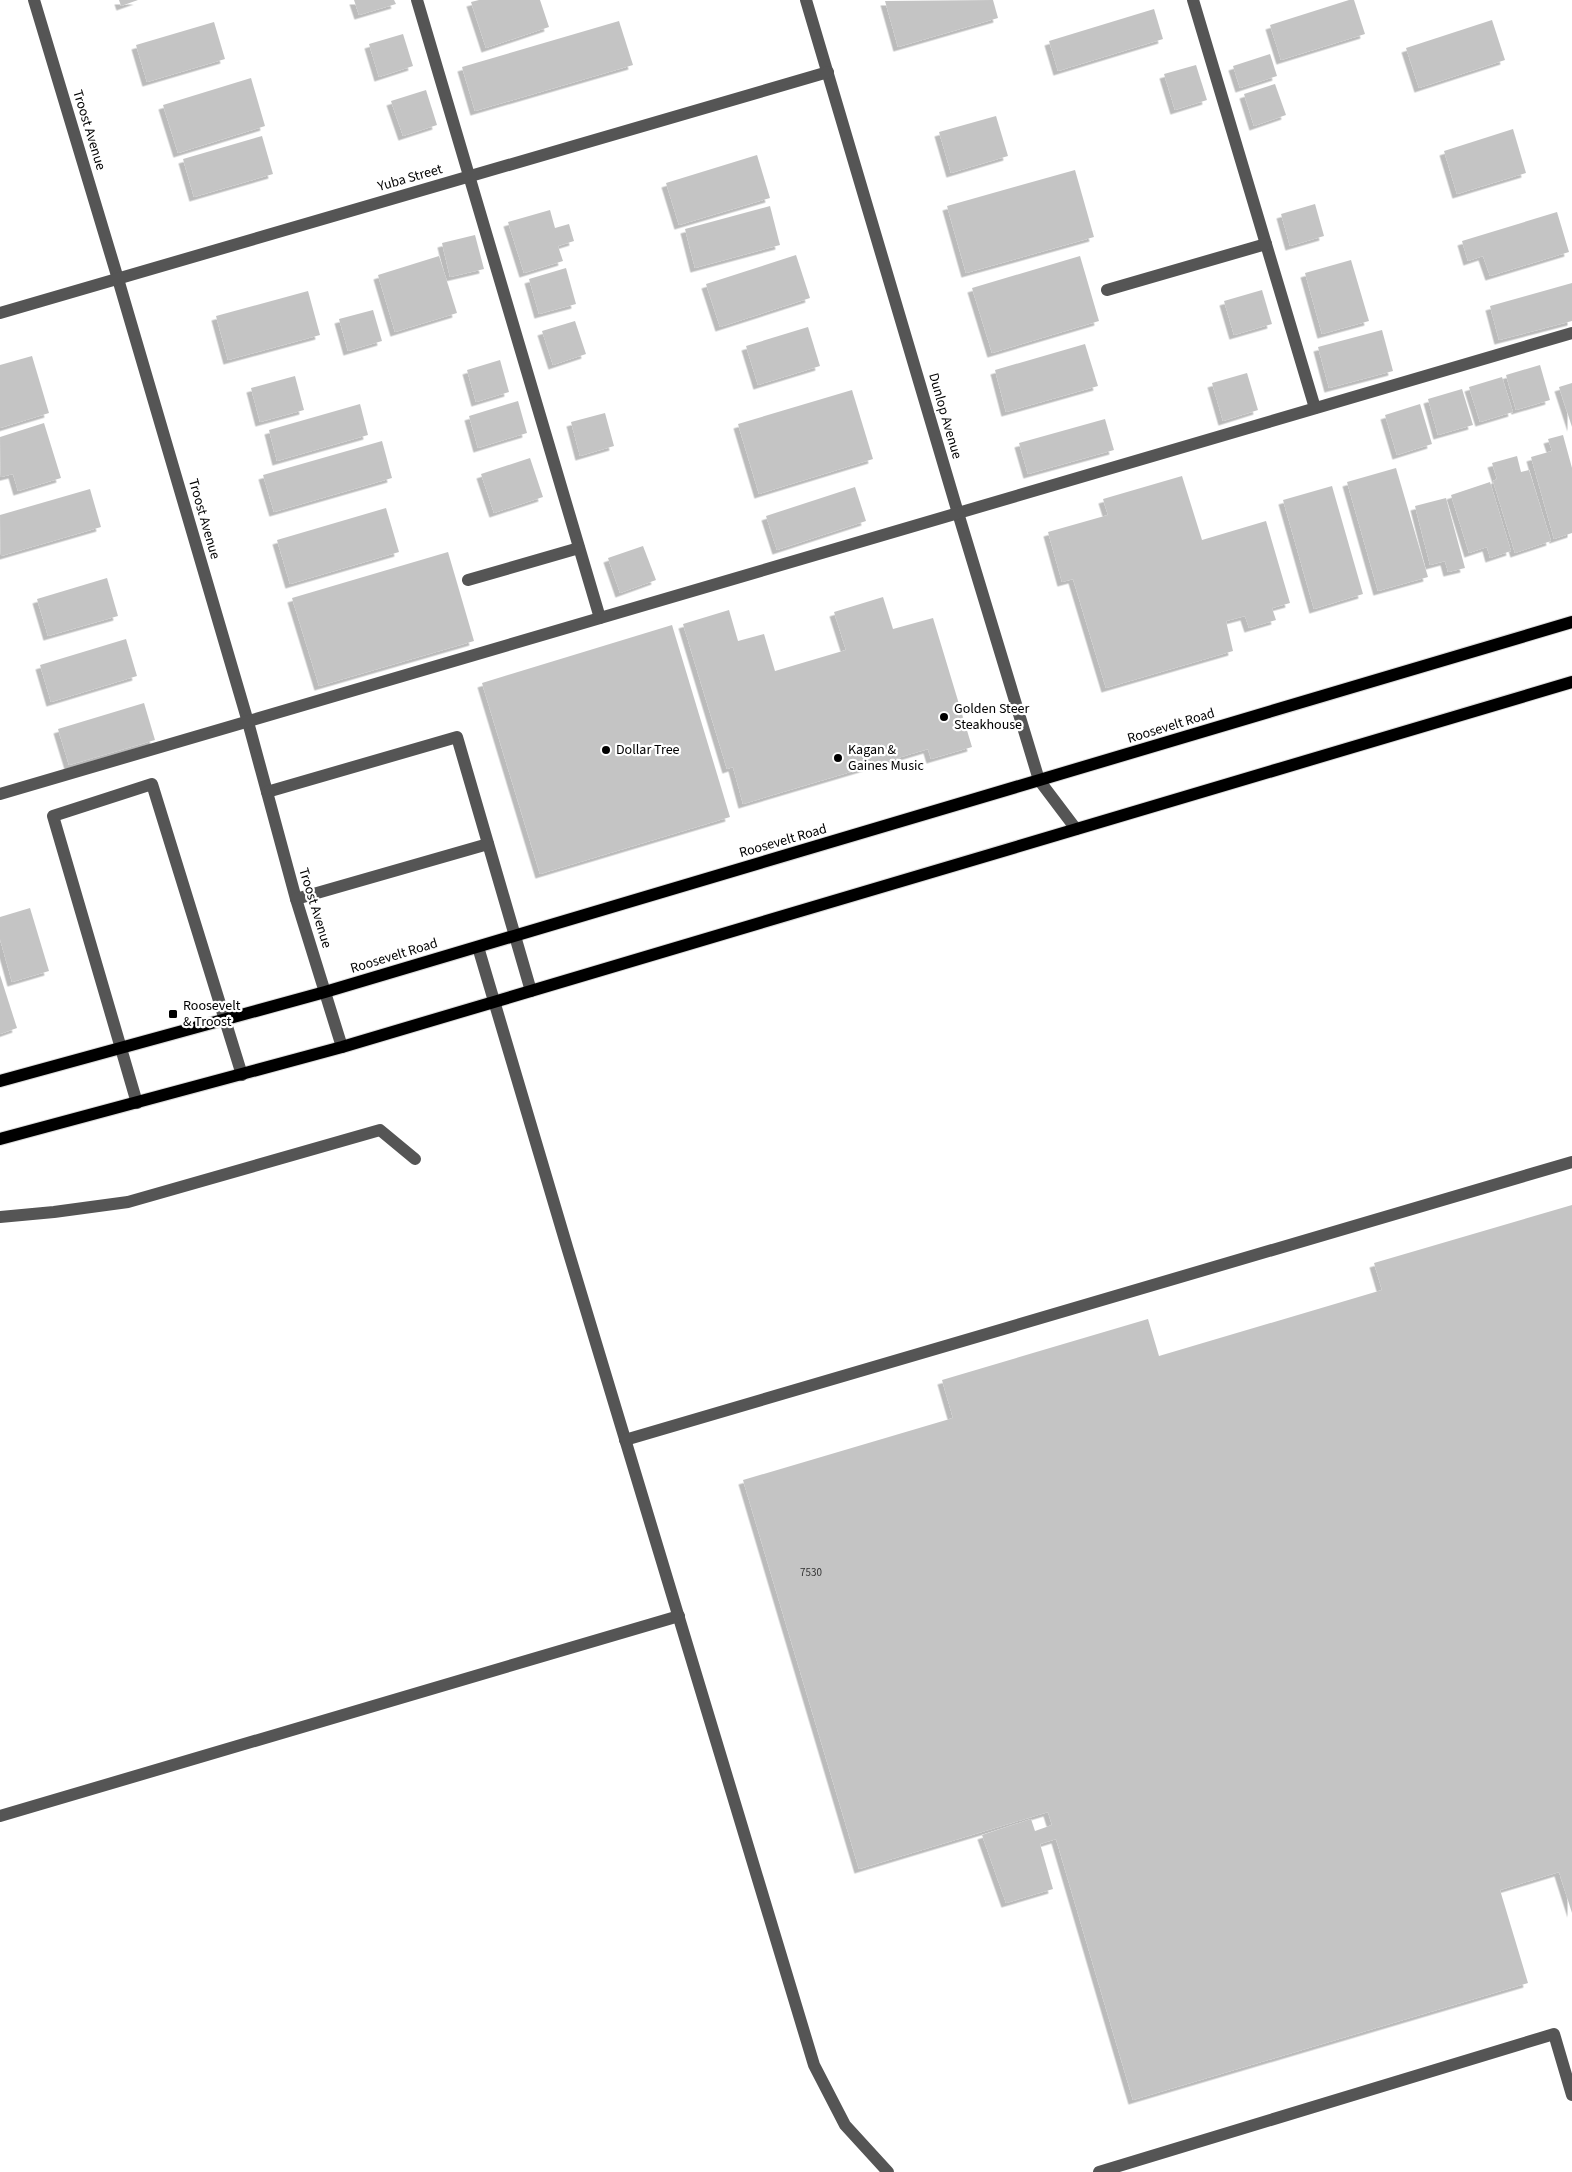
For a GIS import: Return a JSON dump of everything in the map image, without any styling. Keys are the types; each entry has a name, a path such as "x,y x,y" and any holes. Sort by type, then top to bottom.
{"main road":[{"name":"Roosevelt Road","path":"0,1080 325,992 1572,622"},
{"path":"0,1140 342,1047 1572,682"}],"street":[{"name":"Troost Avenue","path":"34,0 248,722 296,898 342,1047"},
{"path":"417,0 600,618"},
{"name":"Dunlop Avenue","path":"806,0 1039,780 1076,829"},
{"path":"1193,0 1315,408"},
{"name":"Yuba Street","path":"0,313 828,72"},
{"path":"1107,290 1266,244"},
{"path":"0,794 1572,333"},
{"path":"468,580 579,548"},
{"path":"267,792 457,737 531,991"},
{"path":"137,1103 53,816 152,784 242,1075"},
{"path":"296,898 488,844"},
{"path":"478,947 814,2065 845,2125 888,2172"},
{"path":"0,1217 128,1202 380,1130 415,1159"},
{"path":"626,1440 1572,1162"},
{"path":"0,1816 679,1616"},
{"path":"1098,2172 1554,2034 1572,2094"}],"building":[{"path":"119,0 138,0 121,6"},
{"path":"354,0 394,0 396,4 359,15"},
{"path":"479,0 540,0 549,27 486,48 471,2"},
{"path":"993,0 998,18 898,47 885,1"},
{"path":"1354,0 1365,34 1281,60 1270,25"},
{"path":"1154,9 1163,39 1058,71 1049,41"},
{"path":"1492,20 1505,60 1419,88 1406,48"},
{"path":"619,21 633,65 475,111 462,67"},
{"path":"214,22 225,59 147,82 136,45"},
{"path":"403,34 413,66 379,77 369,44"},
{"path":"1270,54 1277,76 1240,88 1233,66"},
{"path":"1196,65 1207,100 1175,110 1164,74"},
{"path":"251,78 265,126 178,153 163,105"},
{"path":"1275,84 1286,115 1254,126 1244,94"},
{"path":"426,90 437,125 403,136 391,101"},
{"path":"996,116 1008,156 951,173 939,132"},
{"path":"1513,129 1526,173 1457,194 1444,151"},
{"path":"262,136 273,174 194,197 183,159"},
{"path":"757,155 770,198 679,225 666,183"},
{"path":"1075,170 1094,237 966,273 947,206"},
{"path":"1315,204 1324,236 1290,246 1281,214"},
{"path":"770,206 780,245 695,268 685,229"},
{"path":"550,210 555,228 569,224 574,241 558,246 563,261 524,273 508,222"},
{"path":"1557,212 1569,252 1490,276 1483,256 1468,261 1462,241"},
{"path":"475,235 484,269 450,277 442,243"},
{"path":"796,255 810,298 720,327 706,284"},
{"path":"439,256 457,313 395,332 378,275"},
{"path":"1080,256 1099,321 992,353 972,288"},
{"path":"1351,260 1369,321 1322,334 1305,273"},
{"path":"566,268 576,304 539,314 529,279"},
{"path":"1572,283 1572,321 1499,340 1490,306"},
{"path":"1262,290 1272,324 1234,335 1224,301"},
{"path":"308,291 320,335 228,360 216,316"},
{"path":"373,310 382,341 348,351 339,319"},
{"path":"575,321 586,354 553,365 542,331"},
{"path":"808,327 820,366 758,385 746,346"},
{"path":"1382,330 1393,371 1329,388 1318,347"},
{"path":"1085,344 1098,386 1006,412 995,370"},
{"path":"32,356 49,413 0,428 0,365"},
{"path":"500,360 509,392 476,402 467,370"},
{"path":"1540,365 1550,400 1516,410 1506,375"},
{"path":"1247,373 1258,410 1223,421 1212,383"},
{"path":"295,376 304,410 260,422 251,388"},
{"path":"1502,377 1513,412 1480,422 1469,387"},
{"path":"1572,383 1572,427 1559,387"},
{"path":"1462,389 1473,425 1438,435 1428,399"},
{"path":"852,390 873,459 759,494 738,424"},
{"path":"518,401 527,433 478,448 469,416"},
{"path":"360,404 368,435 277,461 269,430"},
{"path":"1420,404 1432,444 1397,455 1385,415"},
{"path":"605,413 614,446 580,456 571,422"},
{"path":"1105,419 1114,450 1028,474 1019,443"},
{"path":"44,423 61,478 18,491 13,474 1,477 0,437"},
{"path":"1563,435 1572,468 1572,533 1554,539 1531,457 1552,451 1548,439"},
{"path":"382,441 392,478 274,512 263,475"},
{"path":"1517,456 1521,472 1529,470 1551,541 1515,553 1493,481 1497,479 1492,463"},
{"path":"530,458 543,497 494,513 481,474"},
{"path":"1396,468 1428,577 1378,591 1347,482"},
{"path":"1182,476 1202,540 1266,521 1290,603 1272,608 1276,620 1249,628 1245,616 1226,621 1233,651 1106,688 1073,579 1062,582 1048,532 1108,515 1103,499"},
{"path":"1490,482 1511,551 1490,558 1487,547 1469,553 1451,495"},
{"path":"1332,486 1363,594 1314,609 1283,500"},
{"path":"855,487 866,521 777,550 766,516"},
{"path":"90,489 101,527 1,556 0,515"},
{"path":"1446,498 1465,568 1448,572 1445,561 1430,565 1415,506"},
{"path":"386,508 399,552 290,584 277,540"},
{"path":"643,546 656,580 620,593 608,558"},
{"path":"448,552 474,641 319,686 292,598"},
{"path":"107,578 118,616 48,636 37,599"},
{"path":"883,597 893,629 933,618 972,747 931,759 928,749 743,804 733,767 727,769 683,624 729,610 738,641 764,634 775,671 846,650 834,612"},
{"name":"Dollar Tree","path":"672,625 730,817 540,874 482,683"},
{"path":"126,639 137,676 51,702 40,665"},
{"path":"144,703 155,740 69,765 58,729"},
{"path":"30,908 49,971 12,982 0,939 0,917"},
{"path":"0,975 17,1028 0,1034"},
{"path":"1572,1205 1572,1913 1559,1872 1500,1890 1528,1983 1133,2100 1056,1839 1040,1844 1053,1889 1006,1903 982,1835 1031,1819 1035,1831 1052,1825 1048,1812 859,1869 743,1480 953,1418 942,1380 1148,1319 1159,1356 1382,1290 1374,1263"}],"place":[{"name":"Golden Steer Steakhouse","path":"944,717"},
{"name":"Dollar Tree","path":"606,750"},
{"name":"Kagan & Gaines Music","path":"838,758"},
{"name":"Roosevelt & Troost","path":"173,1014"}]}
